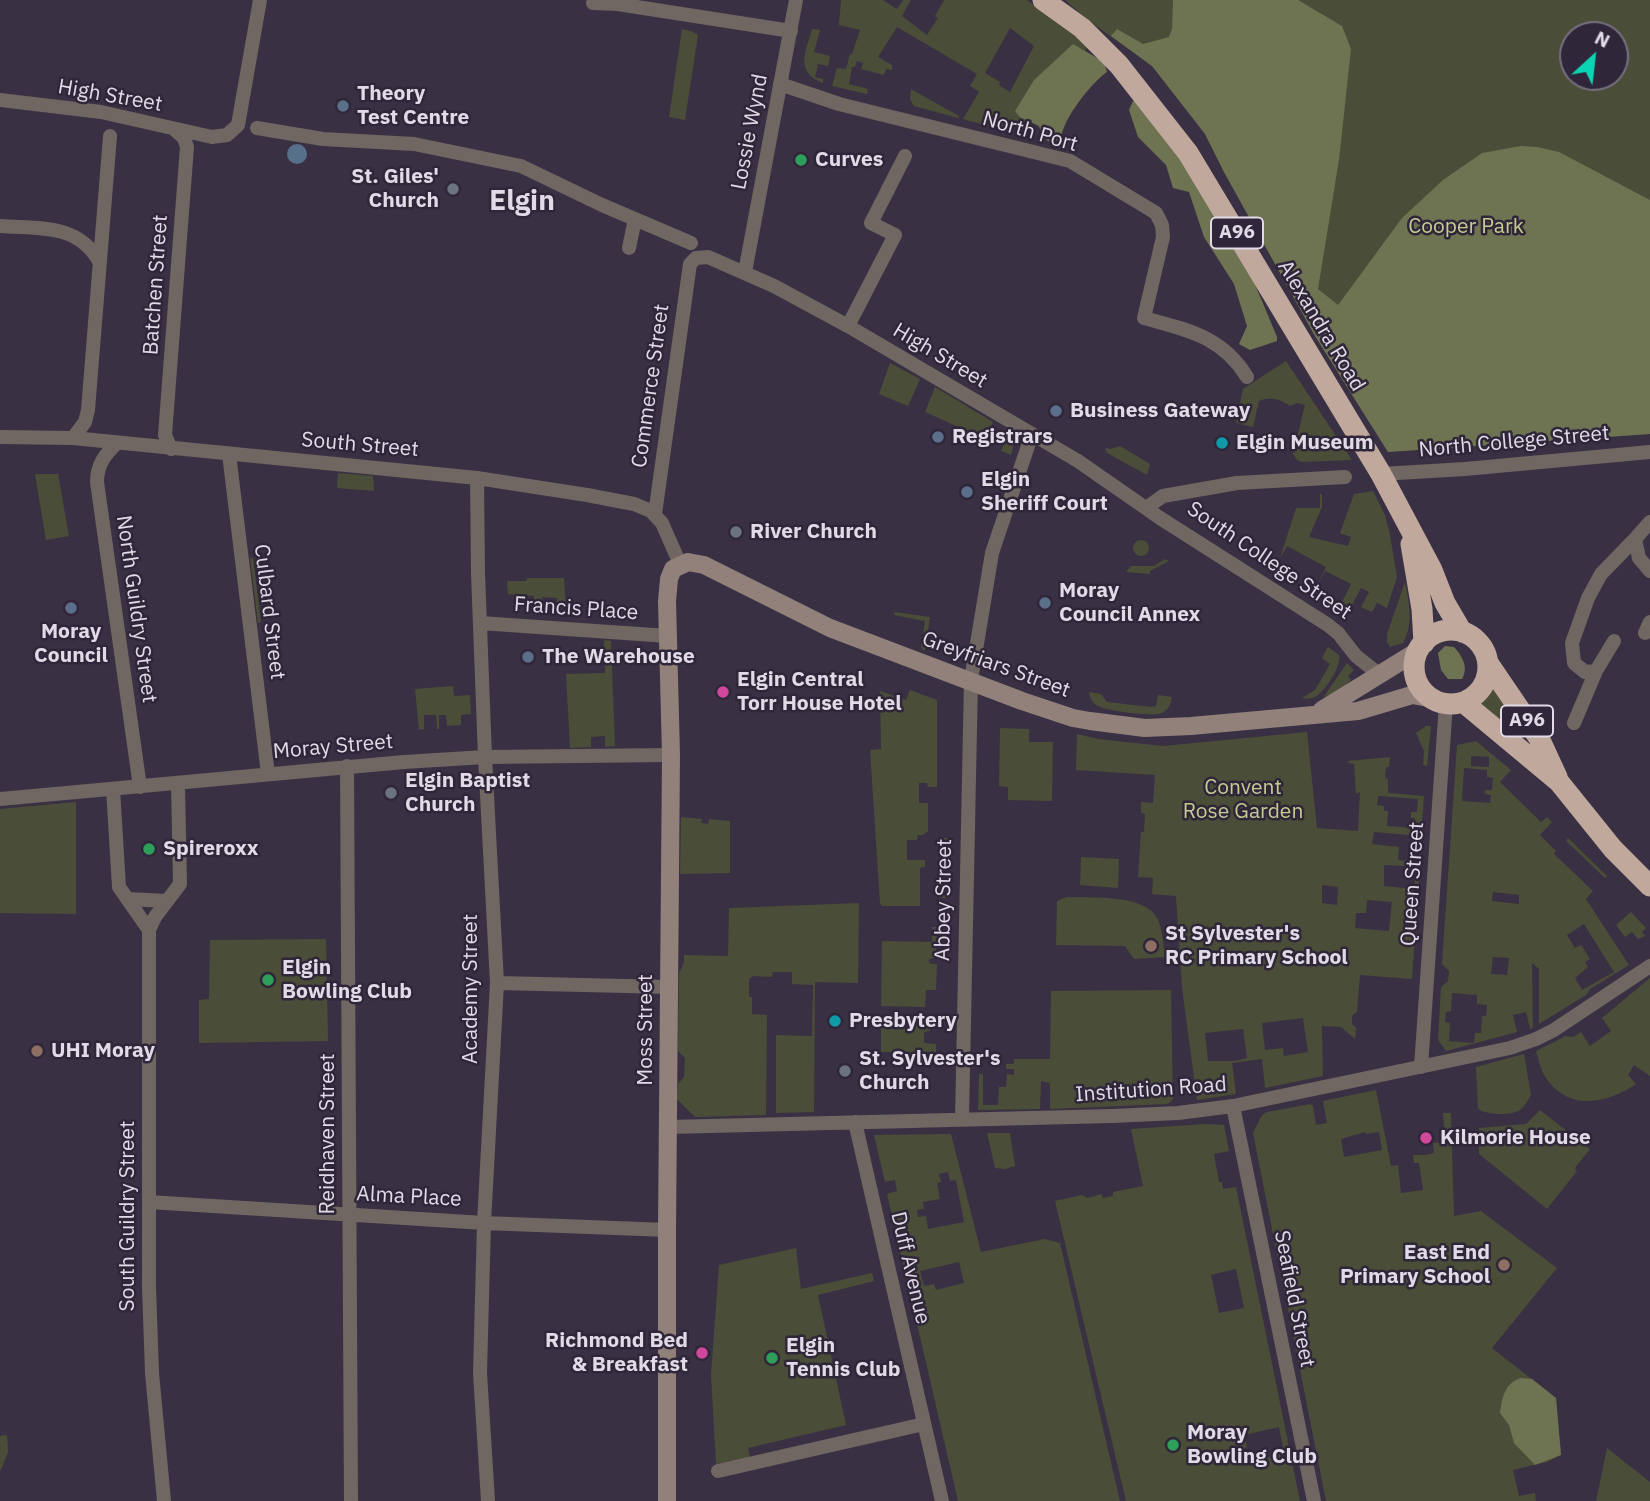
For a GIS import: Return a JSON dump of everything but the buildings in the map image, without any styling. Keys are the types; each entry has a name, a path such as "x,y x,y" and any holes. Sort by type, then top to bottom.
{"highway":[{"name":"Alexandra Road","path":"1043,0 1082,28 1119,65 1188,153 1381,474 1462,632"},
{"name":"Alexandra Road","path":"1409,528 1422,609 1420,648"},
{"path":"1441,631 1462,632 1480,643 1488,663 1485,682 1479,691 1447,701 1419,685 1416,675 1420,648 1441,631"},
{"name":"A96","path":"1488,663 1539,738 1559,782 1613,849 1650,887"},
{"name":"A96","path":"1447,701 1559,782"}],"street":[{"name":"High Street","path":"0,100 101,112 212,137 227,135 238,125 260,0"},
{"name":"Lossie Wynd","path":"745,272 796,0"},
{"path":"593,3 618,4 791,31"},
{"name":"North Port","path":"780,85 839,104 1070,161 1156,213 1162,225 1163,237 1138,317 1190,331 1211,340 1230,353 1247,377"},
{"name":"Batchen Street","path":"171,449 165,435 187,147 184,138 173,128"},
{"path":"257,128 323,139 414,144 521,166 691,243"},
{"path":"73,438 85,422 88,410 110,136"},
{"path":"848,326 895,235 871,223 905,156"},
{"path":"629,248 635,219"},
{"path":"0,226 52,230 75,236 90,248 99,261"},
{"name":"High Street","path":"690,264 696,258 708,257 745,272 848,326 1093,470 1160,518"},
{"name":"Commerce Street","path":"655,514 690,264"},
{"name":"Abbey Street","path":"962,1119 971,680 992,553 1032,434"},
{"name":"South Street","path":"0,437 73,438 477,478 634,504 655,514"},
{"name":"North Guildry Street","path":"117,443 102,460 97,477 140,787"},
{"name":"North College Street","path":"1381,474 1650,452"},
{"name":"Culbard Street","path":"229,454 268,774"},
{"path":"1146,508 1163,496 1237,483 1345,477"},
{"name":"Academy Street","path":"477,478 485,757 497,983 484,1223 481,1373 488,1501"},
{"path":"655,514 662,523 680,564"},
{"name":"South College Street","path":"1160,518 1328,625 1356,656 1380,675"},
{"path":"1596,671 1586,672 1574,663 1572,643 1588,598 1601,574 1650,522"},
{"path":"1635,539 1639,558 1650,571"},
{"name":"Greyfriars Street","path":"680,564 692,562 704,565 814,621 1073,718 1145,728 1358,711 1412,695 1447,701"},
{"name":"Moss Street","path":"667,1501 671,755 668,586 671,572 680,564"},
{"name":"Francis Place","path":"480,623 668,636"},
{"path":"1574,723 1596,671 1614,640"},
{"name":"Greyfriars Street","path":"1316,714 1420,648"},
{"name":"Queen Street","path":"1421,1067 1447,701"},
{"name":"Moray Street","path":"0,799 347,766 485,757 671,755"},
{"name":"Reidhaven Street","path":"347,766 351,1501"},
{"path":"113,789 119,883 125,898 135,907 149,930 180,884 178,784"},
{"path":"125,898 167,901"},
{"name":"South Guildry Street","path":"149,930 152,1373 164,1501"},
{"name":"Institution Road","path":"668,1128 1178,1113 1233,1106 1510,1048 1536,1039 1571,1020 1650,966"},
{"path":"497,983 669,987"},
{"name":"Seafield Street","path":"1233,1106 1314,1501"},
{"name":"Duff Avenue","path":"855,1122 942,1501"},
{"name":"Alma Place","path":"149,1202 484,1223 667,1230"},
{"path":"718,1471 924,1424"}],"green space":[{"path":"841,0 883,0 897,9 903,0 911,0 902,16 927,35 938,18 935,16 944,0 1027,0 1073,33 1087,47 1050,133 1029,120 1003,130 963,119 979,92 970,86 977,74 897,27 878,57 892,65 892,70 886,69 884,75 861,69 863,63 857,61 855,67 852,67 849,84 868,89 867,94 832,86 837,68 846,69 860,30 839,25","holes":["1010,28 1034,46 1010,92 985,73"]},
{"name":"Cooper Park","path":"1065,0 1650,0 1650,434 1388,452 1315,336 1205,134 1152,66"},
{"name":"Cooper Park","path":"1173,0 1298,0 1342,26 1351,49 1339,160 1318,289 1338,305 1402,218 1443,180 1482,153 1521,146 1559,152 1650,200 1650,434 1388,452 1315,336 1205,134 1152,66 1111,36 1117,29 1143,44 1169,37 1172,29"},
{"path":"682,29 698,35 685,120 669,117"},
{"path":"812,29 820,30 814,52 830,56 828,66 818,64 815,77 823,79 823,83 808,73 805,67 805,53"},
{"path":"1073,44 1104,62 1107,72 1078,102 1066,122 1061,139 1049,142 1042,135 1039,126 1020,117 1015,111 1034,80"},
{"path":"911,89 959,116 958,118 914,106 910,99"},
{"path":"1133,101 1142,103 1200,185 1249,270 1277,341 1250,350 1239,344 1247,326 1234,284 1204,237 1189,192 1173,188 1166,165 1138,137 1129,110"},
{"path":"1286,361 1352,460 1297,460 1293,454 1305,405 1297,403 1290,406 1275,399 1264,399 1259,401 1253,427 1236,423 1243,389"},
{"path":"890,363 920,379 908,406 879,394"},
{"path":"935,387 993,422 988,434 983,432 981,437 925,412"},
{"path":"1004,429 1014,443 1011,455 1001,451 1005,442 1000,439"},
{"path":"1120,446 1150,464 1147,475 1107,453 1105,448"},
{"path":"338,473 373,476 374,491 337,488"},
{"path":"35,474 58,474 69,536 46,540"},
{"path":"1373,491 1385,515 1397,577 1387,608 1377,603 1372,612 1361,607 1369,592 1361,588 1349,611 1341,604 1351,584 1325,571 1315,590 1326,567 1287,546 1280,558 1296,508 1320,508 1322,494 1322,507 1309,537 1348,546 1351,537 1340,533 1354,494"},
{"path":"1141,540 1147,542 1147,554 1141,556 1135,554 1133,548 1135,542"},
{"path":"250,558 253,558 261,622 258,623"},
{"path":"1165,559 1169,561 1150,571 1150,574 1126,572 1131,566 1154,566"},
{"path":"527,578 564,578 566,608 557,607 557,598 542,597 542,606 534,605 534,596 508,594 507,581 526,581"},
{"path":"1405,582 1410,613 1409,628 1403,643 1390,647 1387,634"},
{"path":"894,612 930,617 925,651 921,648 925,621 894,615"},
{"path":"604,640 611,641 615,746 605,747 605,736 591,737 591,747 570,748 566,674 605,673"},
{"path":"1445,646 1454,647 1462,658 1465,670 1462,679 1448,679 1441,670 1438,653"},
{"path":"1328,647 1339,655 1336,670 1322,692 1314,697 1302,698 1315,690 1330,664 1322,658"},
{"path":"1347,663 1354,670 1348,676 1351,680 1340,690 1323,698"},
{"path":"453,686 454,696 470,695 471,714 461,715 461,725 447,726 446,715 439,715 439,729 436,715 424,715 424,729 419,730 415,689"},
{"path":"1491,686 1526,734 1521,739 1479,701"},
{"path":"910,690 937,700 937,787 919,783 919,803 928,803 928,831 918,835 917,840 907,840 907,860 925,860 925,867 920,868 920,906 882,906 870,750 881,749 880,691 906,700"},
{"path":"1089,692 1101,694 1107,702 1151,707 1156,706 1158,695 1172,697 1165,711 1147,714 1102,708 1093,702"},
{"path":"1426,726 1431,726 1427,766 1423,765 1424,751 1416,733"},
{"path":"1000,728 1029,729 1029,742 1053,742 1052,801 1008,800 1008,787 999,786"},
{"name":"Convent Rose Garden","path":"1307,732 1317,828 1358,831 1360,792 1356,794 1354,764 1348,761 1390,757 1385,778 1388,779 1388,793 1424,796 1421,836 1374,832 1372,844 1399,847 1398,860 1407,861 1407,866 1384,865 1384,886 1414,889 1415,874 1419,874 1412,979 1360,975 1357,1012 1352,1016 1352,1024 1356,1028 1355,1039 1341,1027 1322,1026 1323,1076 1265,1088 1262,1059 1232,1063 1236,1094 1197,1100 1182,988 1176,896 1152,894 1153,878 1138,877 1145,814 1141,813 1141,802 1153,803 1155,775 1076,770 1077,734 1163,746","holes":["1378,796 1418,799 1417,812 1411,812 1411,818 1415,818 1414,828 1387,826 1388,811 1384,811 1384,806 1377,805","1322,885 1338,887 1337,905 1322,903","1367,900 1392,902 1389,931 1355,928 1356,913 1366,913","1303,1018 1308,1052 1284,1056 1283,1048 1265,1050 1262,1023","1243,1029 1247,1058 1208,1061 1205,1033"]},
{"path":"1476,741 1511,770 1500,782 1541,822 1547,817 1552,822 1540,835 1556,851 1554,854 1593,891 1586,899 1629,965 1539,1024 1539,969 1532,963 1533,1028 1530,1029 1526,1012 1513,1015 1517,1032 1446,1051 1438,1040 1441,987 1448,981 1449,971 1442,964 1457,745","holes":["1471,756 1489,757 1489,767 1471,766","1464,768 1487,770 1487,777 1493,778 1492,790 1485,790 1485,794 1491,795 1490,803 1462,801","1493,892 1519,895 1519,904 1492,901","1584,924 1614,972 1582,990 1575,978 1588,967 1585,962 1590,959 1581,945 1575,948 1567,935","1493,957 1509,958 1507,975 1491,974","1452,993 1477,995 1477,1004 1487,1005 1486,1016 1482,1016 1481,1033 1475,1033 1474,1043 1449,1041 1450,1023 1445,1022 1446,1012 1451,1011"]},
{"path":"76,802 76,914 0,913 0,809"},
{"path":"681,817 702,819 701,823 708,824 709,819 730,821 730,873 680,874"},
{"path":"942,838 948,838 948,898 941,898"},
{"path":"1568,838 1607,876 1605,878 1566,841"},
{"path":"1081,857 1119,859 1118,888 1080,885"},
{"path":"1067,897 1130,901 1151,910 1160,927 1165,957 1134,959 1125,946 1056,945 1057,901"},
{"path":"859,903 858,983 815,982 814,1112 776,1113 776,1035 812,1036 813,985 792,984 792,972 773,972 772,977 753,976 749,979 752,1014 767,1015 766,1115 695,1117 677,1099 678,1084 684,1077 685,1058 678,1051 679,974 684,955 728,956 729,908"},
{"path":"1631,912 1646,928 1642,932 1645,936 1638,939 1632,932 1625,937 1616,925"},
{"path":"932,927 937,927 936,957 928,960 931,964 937,964 936,990 926,990 925,1007 881,1006 882,941 932,942"},
{"name":"Elgin Bowling Club","path":"326,939 328,1041 199,1043 199,1000 209,999 210,940"},
{"path":"1650,978 1650,1076 1634,1065 1628,1075 1636,1084 1599,1100 1574,1099 1552,1086 1543,1073 1536,1051 1566,1036 1573,1037 1581,1032 1590,1046 1611,1031 1602,1018"},
{"path":"1171,990 1173,1099 1168,1104 1050,1109 1050,1083 1041,1081 1040,1109 978,1110 979,1074 983,1074 983,1105 998,1105 999,1087 1006,1087 1007,1074 1014,1075 1014,1069 1006,1069 1006,1064 1014,1064 1014,1059 1050,1059 1051,991"},
{"path":"881,1017 927,1017 930,1031 924,1032 924,1043 936,1044 936,1052 881,1052"},
{"path":"1524,1054 1531,1095 1523,1107 1516,1112 1505,1114 1487,1113 1478,1109 1476,1067"},
{"path":"1376,1090 1391,1166 1398,1165 1401,1193 1423,1190 1419,1163 1414,1163 1413,1155 1434,1153 1433,1143 1445,1142 1443,1113 1451,1113 1454,1216 1481,1211 1557,1268 1492,1348 1556,1398 1561,1455 1547,1462 1513,1470 1519,1496 1535,1493 1536,1501 1326,1501 1253,1133 1262,1115 1267,1112 1310,1104 1313,1106 1316,1125 1327,1123 1323,1101","holes":["1365,1132 1379,1132 1382,1150 1344,1157 1341,1139"]},
{"path":"1540,1110 1590,1149 1575,1168 1577,1171 1547,1209 1479,1154 1479,1128 1526,1124"},
{"path":"1224,1125 1229,1151 1214,1154 1219,1182 1222,1182 1223,1189 1236,1187 1300,1501 1126,1501 1055,1201 1082,1195 1088,1198 1101,1194 1103,1198 1113,1196 1113,1192 1143,1186 1131,1129","holes":["1236,1269 1244,1308 1219,1313 1211,1275","1279,1427 1283,1447 1274,1449 1275,1456 1247,1462 1244,1435"]},
{"path":"987,1133 1010,1133 1015,1166 995,1168"},
{"path":"951,1134 981,1252 1045,1239 1060,1243 1120,1501 958,1501 887,1194 897,1191 895,1180 885,1182 874,1135","holes":["948,1172 950,1181 956,1180 964,1222 928,1229 926,1216 918,1217 917,1210 924,1209 923,1202 940,1199 937,1183 941,1182 939,1174","959,1262 964,1283 936,1290 934,1284 924,1286 920,1271"]},
{"name":"Elgin Tennis Club","path":"796,1248 801,1289 872,1273 874,1281 818,1295 846,1425 748,1448 750,1458 716,1464 711,1375 719,1265"},
{"path":"1521,1378 1532,1379 1556,1398 1561,1455 1535,1465 1514,1443 1509,1425 1500,1413 1505,1391 1511,1383"},
{"path":"7,1435 8,1452 0,1472 0,1436"},
{"path":"1607,1448 1650,1482 1650,1501 1596,1501"}],"water":[{"path":"297,144 304,147 307,154 304,161 297,164 290,161 287,154 290,147"}],"place":[{"name":"Theory Test Centre","path":"343,106"},
{"name":"Curves","path":"801,160"},
{"name":"St. Giles' Church","path":"453,189"},
{"name":"Business Gateway","path":"1056,411"},
{"name":"Registrars","path":"938,437"},
{"name":"Elgin Museum","path":"1222,443"},
{"name":"Elgin Sheriff Court","path":"967,492"},
{"name":"River Church","path":"736,532"},
{"name":"Moray Council Annex","path":"1045,603"},
{"name":"Moray Council","path":"71,608"},
{"name":"The Warehouse","path":"528,657"},
{"name":"Elgin Central Torr House Hotel","path":"723,692"},
{"name":"Elgin Baptist Church","path":"391,793"},
{"name":"Spireroxx","path":"149,849"},
{"name":"St Sylvester's RC Primary School","path":"1151,946"},
{"name":"Elgin Bowling Club","path":"268,980"},
{"name":"Presbytery","path":"835,1021"},
{"name":"UHI Moray","path":"37,1051"},
{"name":"St. Sylvester's Church","path":"845,1071"},
{"name":"Kilmorie House","path":"1426,1138"},
{"name":"East End Primary School","path":"1504,1265"},
{"name":"Richmond Bed & Breakfast","path":"702,1353"},
{"name":"Elgin Tennis Club","path":"772,1358"},
{"name":"Moray Bowling Club","path":"1173,1445"}],"district":[{"name":"Elgin","path":"522,202"}]}
